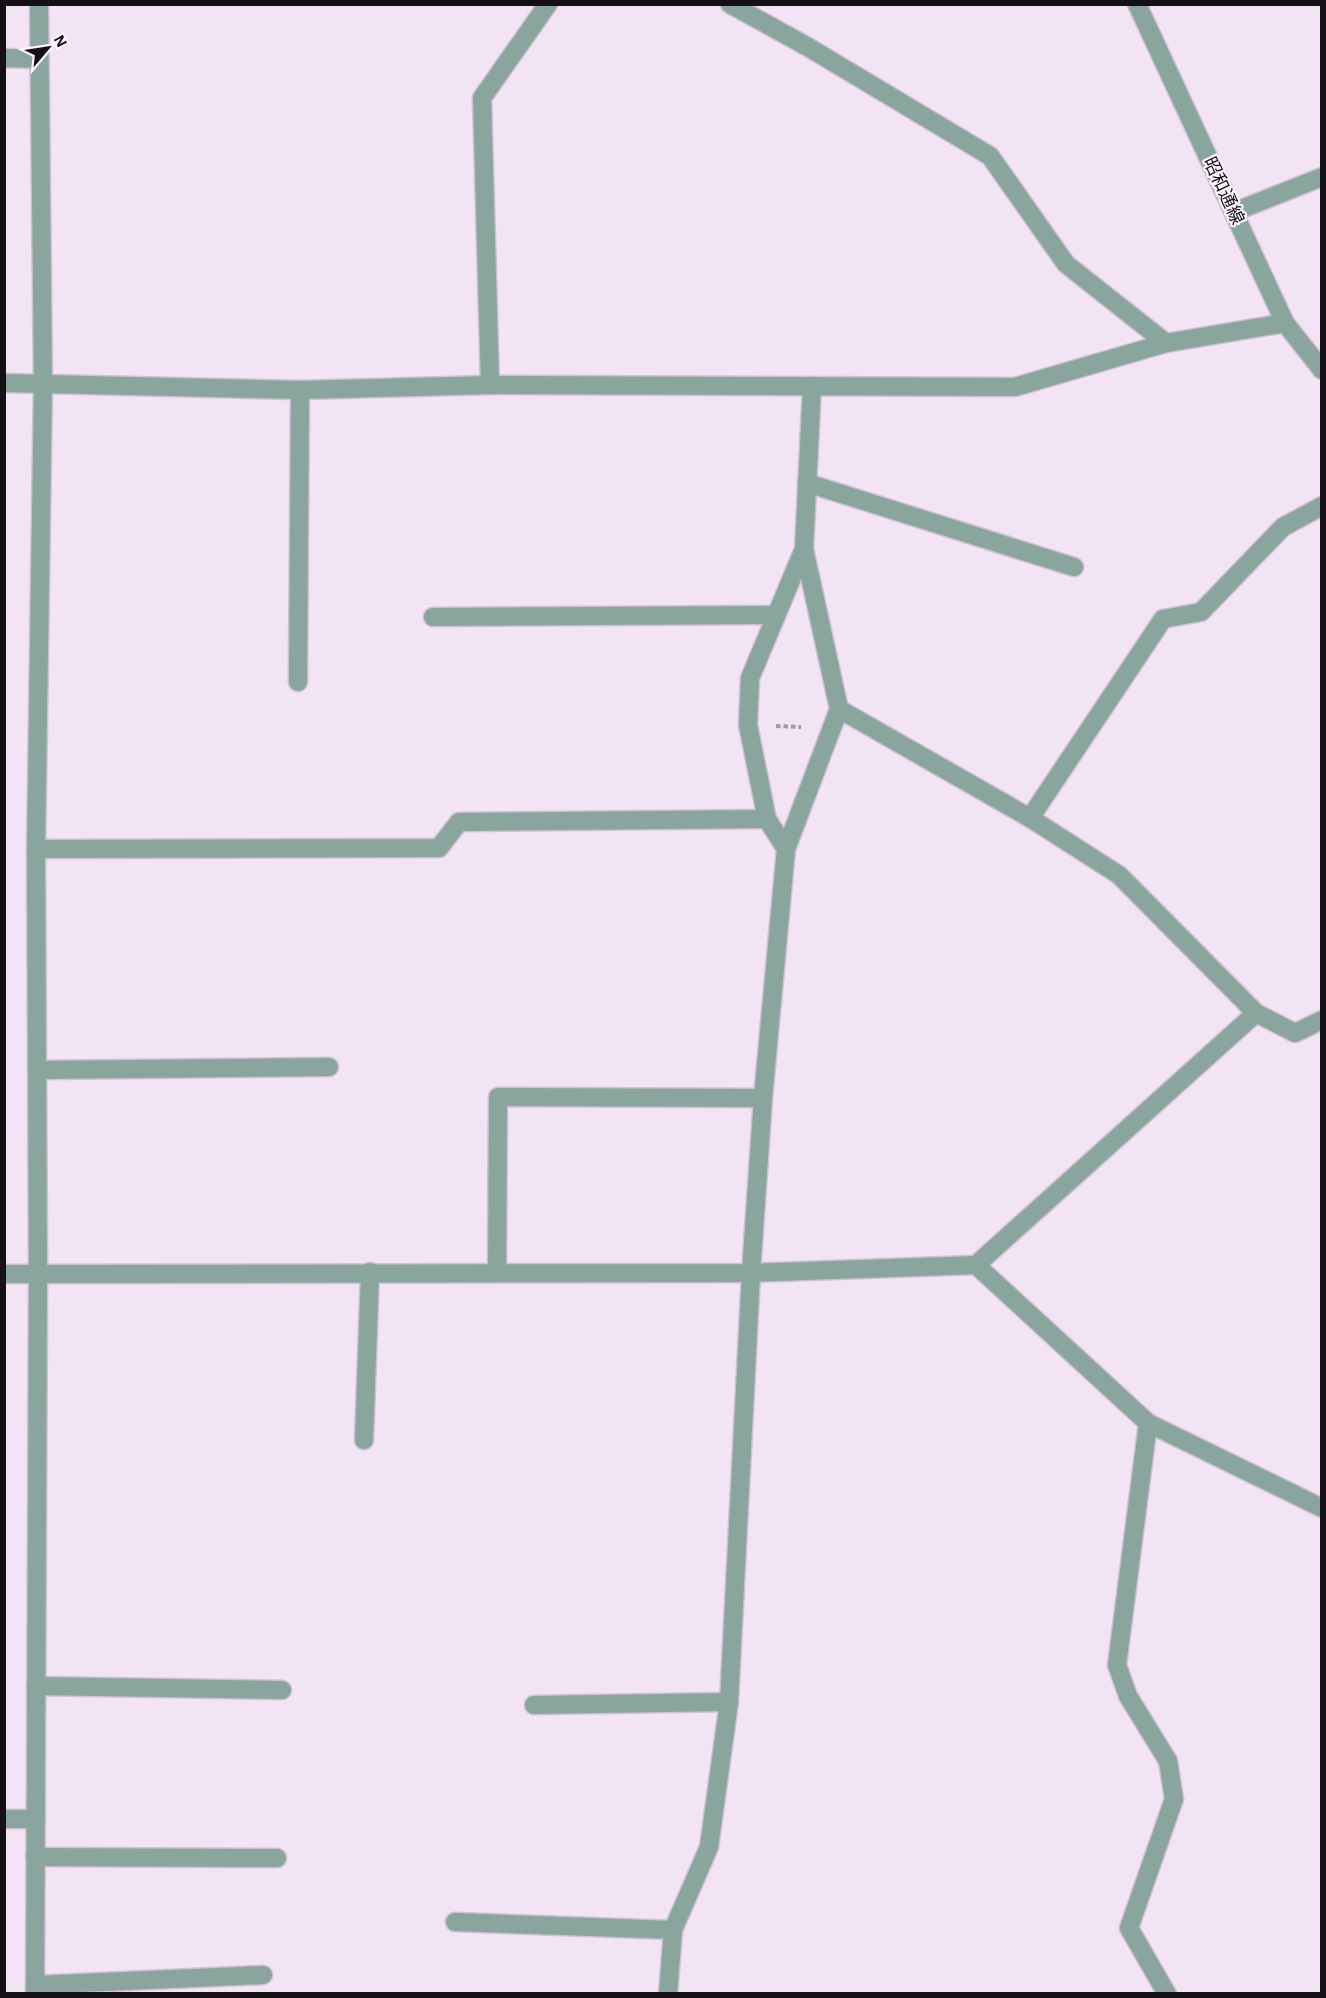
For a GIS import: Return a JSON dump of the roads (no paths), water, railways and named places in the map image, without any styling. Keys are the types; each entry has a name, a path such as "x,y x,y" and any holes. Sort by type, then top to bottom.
{"street":[{"path":"39,4 43,383 36,849 38,1274 35,1989 263,1975"},
{"path":"490,385 482,98 548,4"},
{"path":"730,4 808,47 990,156 1066,264 1166,343"},
{"name":"昭和通線","path":"1137,4 1285,323 1322,370"},
{"path":"4,58 39,59"},
{"path":"1233,212 1322,177"},
{"path":"4,383 300,390 490,385 1015,387 1166,343 1285,323"},
{"path":"668,1994 673,1930 709,1847 729,1701 751,1273 763,1098 786,849 839,709 804,549 812,386"},
{"path":"298,682 300,390"},
{"path":"807,483 1074,567"},
{"path":"1030,818 1163,619 1201,612 1283,527 1322,506"},
{"path":"786,849 767,819 748,725 750,678 804,549"},
{"path":"433,617 776,615"},
{"path":"839,709 1030,818 1119,875 1256,1012 1295,1033 1322,1020"},
{"path":"36,849 439,848 459,822 767,819"},
{"path":"4,1274 751,1273 976,1265 1256,1012"},
{"path":"37,1070 329,1067"},
{"path":"497,1272 498,1097 763,1098"},
{"path":"976,1265 1148,1423 1322,1508"},
{"path":"364,1440 370,1272"},
{"path":"1148,1423 1117,1665 1128,1696 1168,1761 1174,1799 1129,1928 1167,1994"},
{"path":"36,1686 282,1690"},
{"path":"534,1705 729,1701"},
{"path":"4,1819 36,1819"},
{"path":"35,1857 277,1858"},
{"path":"455,1922 673,1930"}]}
